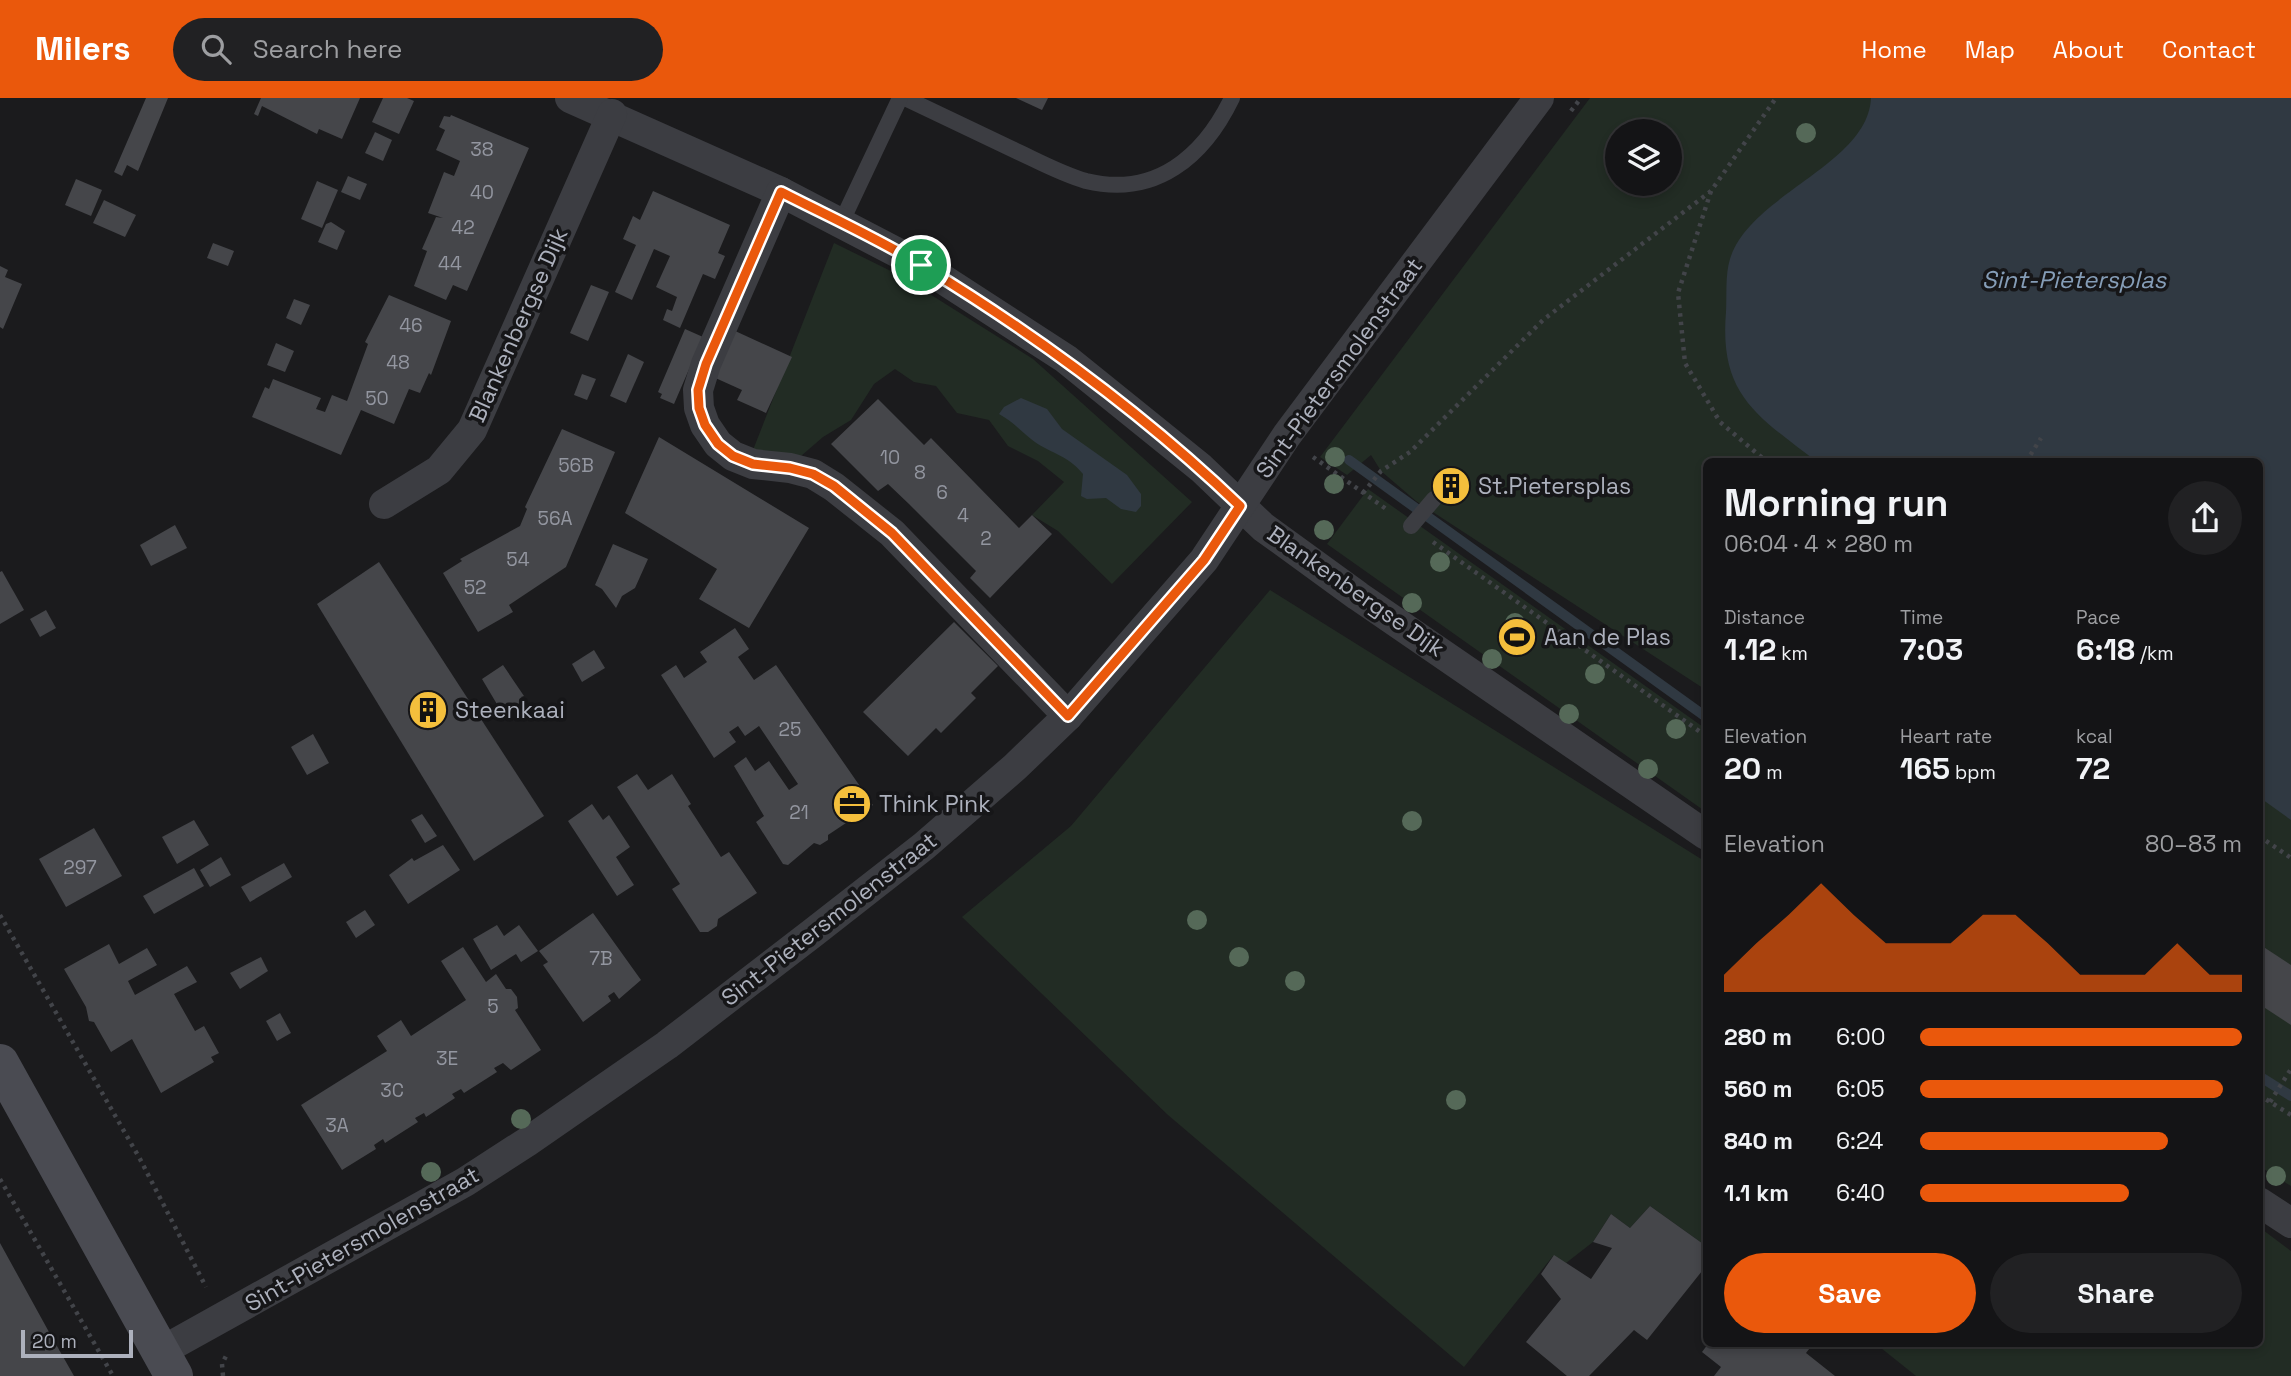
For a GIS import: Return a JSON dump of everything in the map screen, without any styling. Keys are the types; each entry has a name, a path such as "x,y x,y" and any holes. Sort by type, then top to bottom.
{"main road":[{"path":"0,1063 167,1364"}],"street":[{"name":"Blankenbergse Dijk","path":"570,98 612,114 841,222 921,265 1066,359 1201,468 1263,527 1358,596 1703,833"},
{"name":"Sint-Pietersmolenstraat","path":"167,1364 465,1182 656,1053 924,846 1068,716 1204,560 1287,435 1539,98"},
{"name":"Blankenbergse Dijk","path":"384,505 439,470 472,430 612,114"},
{"path":"781,192 706,364 698,390 705,425 718,444 733,456 753,464 790,468 813,474 834,486 892,533 1068,716"},
{"path":"2263,1205 2291,1223"}],"lane":[{"path":"841,222 903,98 1064,173 1112,184 1160,176 1186,161 1208,141 1232,98"},
{"path":"1412,525 1429,503"}],"path":[{"path":"1761,458 1720,422 1685,363 1678,293 1711,191 1776,98"},
{"path":"1363,493 1379,473 1410,452 1543,320 1711,191"},
{"path":"2029,458 2041,439"},
{"path":"1311,456 1412,525 1703,734"},
{"path":"2263,839 2291,858"},
{"name":"Sint-Pietersmolenstraat","path":"0,915 140,1159 209,1293"},
{"path":"2270,1102 2291,1069"},
{"path":"2263,1098 2291,1115"},
{"path":"0,1179 113,1376"},
{"path":"223,1376 222,1364 228,1353"}],"shaded area":[{"path":"1590,98 2291,98 2291,1186 2263,1168 2263,458 1703,458 1703,688 1416,501 1381,471 1371,455 1347,475 1320,457"},
{"path":"834,243 901,276 1033,359 1192,502 1112,584 1058,531 1032,515 1064,482 1038,461 1008,446 989,420 957,413 936,386 914,382 895,369 874,384 851,420 823,437 801,456 753,450"},
{"name":"Aan de Plas","path":"1368,489 1703,727 1703,810 1327,544"},
{"path":"1270,590 1703,860 1703,1244 1650,1206 1630,1228 1611,1214 1593,1242 1566,1263 1553,1256 1464,1367 1168,1115 962,917 1071,826"},
{"path":"2263,1230 2291,1251 2291,1376 1916,1376 1880,1347 2263,1347"}],"water":[{"name":"Sint-Pietersplas","path":"1871,98 2291,98 2291,820 2263,800 2263,458 1812,458 1760,416 1736,384 1725,341 1730,259 1742,236 1760,216 1851,142 1865,121"},
{"path":"1021,398 1047,409 1062,429 1127,475 1141,494 1141,506 1136,512 1121,509 1106,498 1087,499 1081,496 1083,474 1077,467 1037,444 999,414 1004,407"}],"building":[{"path":"146,98 168,98 138,171 127,165 122,176 114,172"},
{"path":"261,98 360,98 342,139 319,129 317,134 262,106 258,116 254,114"},
{"path":"383,98 407,98 414,101 399,134 372,122"},
{"path":"1016,98 1048,98 1042,110"},
{"path":"451,115 529,148 467,291 453,285 446,300 414,286 427,251 422,249 436,217 443,218 428,213 444,172 454,176 460,161 436,150 445,130 439,127 444,116"},
{"path":"375,132 392,140 383,161 365,153"},
{"path":"348,176 367,184 360,200 341,192"},
{"path":"76,179 102,190 91,216 65,205"},
{"path":"317,181 338,190 322,228 301,219"},
{"path":"653,191 730,225 718,253 725,256 715,279 703,274 680,328 663,320 667,309 672,311 677,297 656,287 670,256 654,249 632,300 615,292 636,245 623,239 633,216 640,220"},
{"path":"104,200 136,215 125,237 93,223"},
{"path":"331,222 345,231 337,250 318,242 326,224"},
{"path":"213,243 234,251 228,266 207,258"},
{"path":"0,266 8,270 5,277 22,284 3,329 0,327"},
{"path":"591,285 609,292 588,341 570,333"},
{"path":"389,295 451,321 431,375 429,373 420,393 409,389 394,424 361,410 341,455 252,417 265,387 269,389 273,379 321,398 316,409 325,412 332,395 347,401 368,344 365,342"},
{"path":"294,299 310,305 301,325 286,318"},
{"path":"685,329 703,337 674,404 660,398 662,394 658,392"},
{"path":"733,330 792,357 766,413 737,400 742,390 711,376"},
{"path":"276,343 294,351 285,372 267,365"},
{"path":"628,354 644,362 626,403 610,396"},
{"path":"582,374 596,379 587,400 574,395"},
{"path":"878,399 924,445 931,438 1019,528 1032,515 1052,534 990,598 970,578 976,571 909,504 888,484 878,491 831,444"},
{"path":"562,429 615,452 566,567 509,605 513,612 478,632 443,573 462,561 460,559 520,526 527,509 525,507"},
{"path":"659,437 809,528 749,628 699,599 717,569 625,513"},
{"name":"St.Pietersplas","path":"1451,469 1466,478 1450,504 1435,494"},
{"path":"175,525 187,548 151,566 140,545"},
{"path":"613,544 648,559 635,588 622,596 616,608 602,589 595,585"},
{"name":"Steenkaai","path":"379,562 544,816 474,861 317,604"},
{"path":"2,571 24,610 0,624 0,572"},
{"path":"46,610 56,628 40,637 30,619"},
{"path":"954,622 998,666 971,693 976,698 941,733 936,728 908,756 863,712"},
{"path":"735,628 749,649 738,657 754,680 776,665 873,805 828,835 828,840 820,845 814,843 788,865 783,864 756,822 764,816 734,766 746,757 755,771 769,761 789,790 798,784 759,726 745,736 738,726 729,732 736,742 714,758 661,675 676,665 684,678 707,662 700,652"},
{"path":"594,650 605,668 582,682 572,664"},
{"path":"503,665 524,696 521,697 524,701 504,716 482,679"},
{"path":"313,734 329,763 307,775 291,747"},
{"path":"637,774 648,790 672,774 691,804 688,806 721,857 729,852 757,893 718,919 717,926 708,932 700,932 672,889 680,884 617,787"},
{"path":"592,804 603,820 609,815 630,847 616,857 634,885 617,896 568,821"},
{"path":"422,814 437,836 425,843 411,820"},
{"path":"194,820 209,845 177,864 162,837"},
{"path":"94,828 122,876 66,907 39,859"},
{"path":"443,845 460,870 408,904 389,875 412,858 414,861"},
{"path":"221,857 231,875 210,887 200,870"},
{"path":"284,863 292,877 250,902 241,887"},
{"path":"194,868 204,886 154,914 143,896"},
{"path":"365,910 375,925 356,938 346,922"},
{"path":"593,913 641,980 619,999 614,992 608,996 611,1001 583,1022 543,965 548,962 539,951"},
{"path":"497,925 504,936 519,925 538,951 521,962 516,954 491,970 473,939"},
{"path":"109,944 119,964 147,948 157,965 128,981 135,995 187,966 197,982 174,994 195,1031 204,1026 219,1053 211,1057 214,1062 161,1093 132,1039 111,1052 94,1022 89,1021 86,1007 64,969"},
{"path":"463,947 486,982 496,974 506,989 511,989 517,997 518,1008 515,1010 541,1050 511,1070 503,1063 494,1068 497,1072 464,1093 461,1089 452,1094 455,1098 426,1117 424,1113 415,1118 418,1122 385,1143 383,1139 374,1145 376,1149 342,1170 301,1105 387,1051 377,1036 401,1020 411,1036 466,1000 441,961"},
{"path":"2263,947 2291,965 2291,1025 2263,1007"},
{"path":"261,957 268,971 240,989 230,973"},
{"path":"280,1013 291,1033 277,1041 266,1021"},
{"path":"1650,1206 1703,1244 1703,1270 1647,1340 1634,1330 1589,1376 1567,1376 1526,1342 1561,1299 1541,1274 1554,1255 1591,1279 1612,1248 1593,1242 1611,1214 1630,1228"},
{"path":"0,1243 49,1332 74,1376 0,1376"},
{"path":"1706,1347 1811,1347 1806,1353 1835,1376 1714,1376 1721,1367 1702,1352"}],"waterway":[{"path":"1349,460 1703,715"},
{"path":"2263,1078 2291,1096"}],"place":[{"name":"St.Pietersplas","path":"1451,486"},
{"name":"Aan de Plas","path":"1517,637"},
{"name":"Steenkaai","path":"428,710"},
{"name":"Think Pink","path":"852,804"}],"route":[{"path":"781,192 921,265 1066,359 1201,468 1240,506 1204,560 1068,716 892,533 868,517 834,486 813,474 790,468 753,464 733,456 718,444 705,425 699,408 698,390 706,364 781,192"}]}
